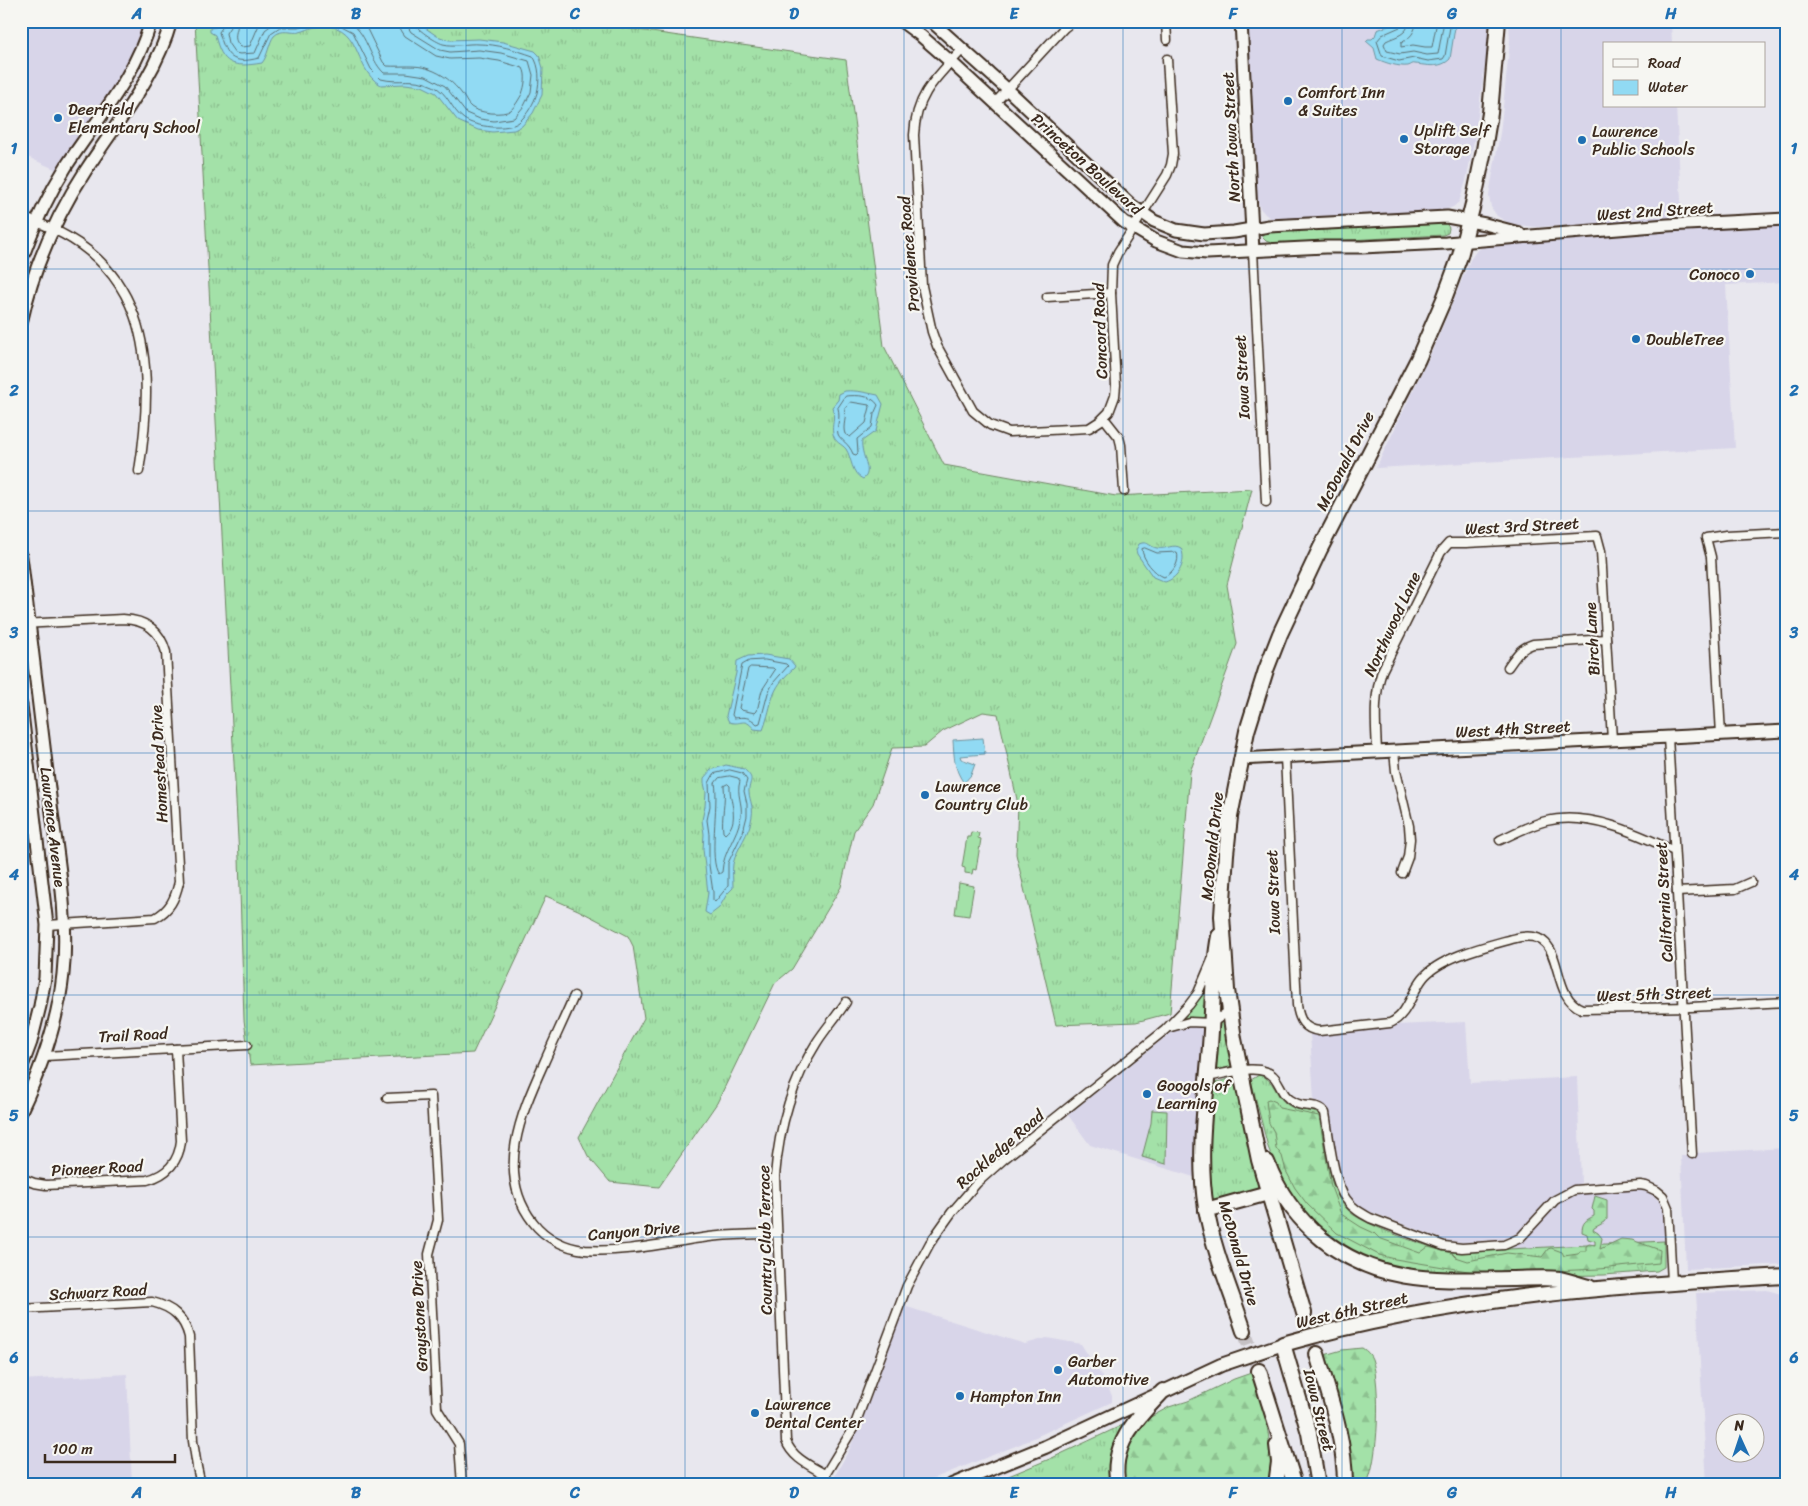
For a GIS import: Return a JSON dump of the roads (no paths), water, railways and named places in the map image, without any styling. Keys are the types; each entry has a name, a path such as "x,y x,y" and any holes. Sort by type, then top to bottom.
{"highway":[{"name":"McDonald Drive","path":"1244,1331 1206,1210 1202,1156 1216,949 1222,916 1227,838 1240,759 1254,706 1282,630 1320,549 1418,359 1460,256 1484,150 1490,113 1498,21"},
{"name":"McDonald Drive","path":"1222,916 1230,1010 1240,1071 1254,1129 1259,1160 1304,1313"},
{"path":"1254,1129 1272,1174 1296,1213 1311,1230 1352,1260 1395,1275 1422,1279 1559,1279 1597,1289"},
{"path":"1206,1210 1268,1193"},
{"name":"West 6th Street","path":"1283,1344 1335,1330 1420,1312 1495,1301 1672,1282 1787,1276"},
{"name":"Iowa Street","path":"1283,1344 1309,1433 1318,1485"},
{"path":"1317,1354 1339,1428 1344,1454 1345,1485"},
{"path":"1259,1371 1295,1485"},
{"path":"1118,1485 1117,1458 1123,1440 1136,1420 1163,1391"},
{"path":"1273,1417 1278,1462 1276,1485"}],"main road":[{"name":"West 6th Street","path":"952,1485 1045,1447 1221,1365 1283,1344"}],"street":[{"path":"21,261 37,222 67,165 125,80 143,45 151,21"},
{"path":"21,323 32,284 54,229 76,187 145,82 161,49 171,21"},
{"name":"Princeton Boulevard","path":"931,21 1007,89 1130,205 1142,214 1165,226 1190,233 1234,232 1269,226 1436,217 1453,217 1469,220"},
{"path":"995,102 1064,28 1073,21"},
{"path":"1166,21 1167,40"},
{"name":"North Iowa Street","path":"1241,21 1253,251"},
{"name":"Princeton Boulevard","path":"906,23 995,102 1113,213 1133,228 1156,241 1184,251 1207,253 1325,247 1362,248 1464,241"},
{"name":"Providence Road","path":"963,49 922,98 917,109 914,135 922,286 928,317 937,346 973,411 985,422 999,429 1019,432 1080,429 1089,428 1104,418"},
{"name":"Concord Road","path":"1104,418 1113,405 1116,385 1111,293 1112,265 1133,228 1161,187 1171,165 1173,154 1167,59"},
{"path":"21,217 54,229 83,246 104,265 122,288 136,318 145,357 146,373 144,440 139,471"},
{"name":"West 2nd Street","path":"1464,241 1525,235 1787,219"},
{"name":"West 2nd Street","path":"1469,220 1525,235"},
{"name":"Iowa Street","path":"1253,251 1266,502"},
{"path":"1046,297 1111,293"},
{"path":"1104,418 1119,437 1124,491"},
{"path":"1721,735 1711,557 1706,538 1726,535 1787,532"},
{"name":"West 3rd Street","path":"1449,543 1597,536"},
{"name":"Birch Lane","path":"1597,536 1601,551 1612,740"},
{"name":"Northwood Lane","path":"1377,752 1375,707 1382,671 1441,552 1449,543"},
{"name":"Lawrence Avenue","path":"21,556 25,624 60,875 64,924 64,957 57,1014 45,1056 21,1111"},
{"name":"Homestead Drive","path":"25,624 123,618 135,619 151,627 158,634 163,641 166,652 179,882 176,895 168,909 155,918 47,925"},
{"path":"1508,667 1524,646 1606,639"},
{"name":"Lawrence Avenue","path":"21,705 47,925 47,953 42,997 36,1025 21,1069"},
{"name":"West 4th Street","path":"1240,759 1787,731"},
{"name":"California Street","path":"1668,737 1692,1154"},
{"path":"1394,751 1396,771 1409,826 1410,839 1409,852 1402,873"},
{"name":"Iowa Street","path":"1285,757 1294,962 1298,1013 1304,1025"},
{"path":"1500,840 1533,824 1570,819 1619,828 1674,851"},
{"path":"1677,892 1734,889 1751,882"},
{"name":"West 5th Street","path":"1304,1025 1312,1030 1320,1030 1390,1024 1399,1018 1417,986 1435,967 1452,958 1522,936 1539,938 1550,948 1566,994 1572,1004 1578,1008 1592,1010 1787,1002"},
{"path":"1165,1030 1189,1005 1198,992 1216,949"},
{"name":"Canyon Drive","path":"574,996 524,1108 516,1139 514,1157 515,1181 527,1215 536,1226 556,1241 586,1250 646,1247 710,1237 777,1233"},
{"name":"Country Club Terrace","path":"826,1475 796,1456 786,1441 775,1185 777,1152 788,1102 807,1058 846,1002"},
{"path":"1165,1030 1189,1022 1212,1023 1230,1010"},
{"name":"Rockledge Road","path":"819,1485 854,1427 907,1286 930,1243 958,1204 1004,1159 1165,1030"},
{"name":"Trail Road","path":"24,1057 247,1045"},
{"name":"Pioneer Road","path":"21,1178 46,1185 148,1180 164,1173 175,1160 181,1141 176,1049"},
{"path":"24,1057 31,1091"},
{"path":"1207,1078 1256,1069 1267,1071 1290,1100 1296,1104 1322,1108 1325,1113 1338,1184 1345,1199 1370,1218 1444,1246 1504,1245 1512,1242 1527,1231 1555,1200 1574,1190 1640,1185 1652,1188 1663,1196 1668,1208 1672,1282"},
{"name":"Graystone Drive","path":"387,1098 431,1096 438,1220 429,1254 437,1410 459,1444 462,1485"},
{"name":"Schwarz Road","path":"21,1309 152,1302 161,1304 177,1314 186,1327 188,1337 194,1441 201,1485"}],"water":[{"path":"221,21 396,21 400,23 418,23 437,36 449,40 479,39 503,42 535,51 539,55 543,68 542,95 533,113 522,126 514,130 493,132 478,130 458,121 436,93 422,86 405,84 381,85 372,78 350,38 342,30 331,27 315,27 300,32 280,32 272,39 262,63 243,65 230,62 225,58 221,53 215,35 210,32 210,28 216,27"},
{"path":"1402,21 1456,21 1450,59 1438,65 1413,64 1404,66 1377,59 1374,48 1366,41 1375,36 1377,30"},
{"path":"845,391 858,391 878,395 883,404 876,431 862,441 867,468 866,476 863,479 854,470 846,449 837,441 833,434 834,415 832,407 838,400 839,394"},
{"path":"1142,543 1157,548 1175,546 1181,548 1183,558 1178,573 1165,582 1153,577 1137,554 1136,550 1139,544"},
{"path":"765,655 789,659 795,666 776,690 763,730 754,729 745,722 729,722 726,716 737,661 748,656"},
{"path":"983,738 985,754 960,756 961,759 975,764 971,775 964,783 956,768 953,740"},
{"path":"726,765 744,769 751,777 749,792 752,805 751,823 733,864 733,888 719,908 710,915 705,912 708,893 703,849 704,834 702,820 706,792 704,778 711,770"}],"tunnel":[{"path":"1304,1313 1317,1354"},
{"path":"1244,1331 1259,1371"}],"place":[{"name":"Comfort Inn & Suites","path":"1288,101"},
{"name":"Deerfield Elementary School","path":"58,118"},
{"name":"Uplift Self Storage","path":"1404,139"},
{"name":"Lawrence Public Schools","path":"1582,140"},
{"name":"Conoco","path":"1750,274"},
{"name":"DoubleTree","path":"1636,339"},
{"name":"Lawrence Country Club","path":"925,795"},
{"name":"Googols of Learning","path":"1147,1094"},
{"name":"Garber Automotive","path":"1058,1370"},
{"name":"Hampton Inn","path":"960,1396"},
{"name":"Lawrence Dental Center","path":"755,1413"}]}
